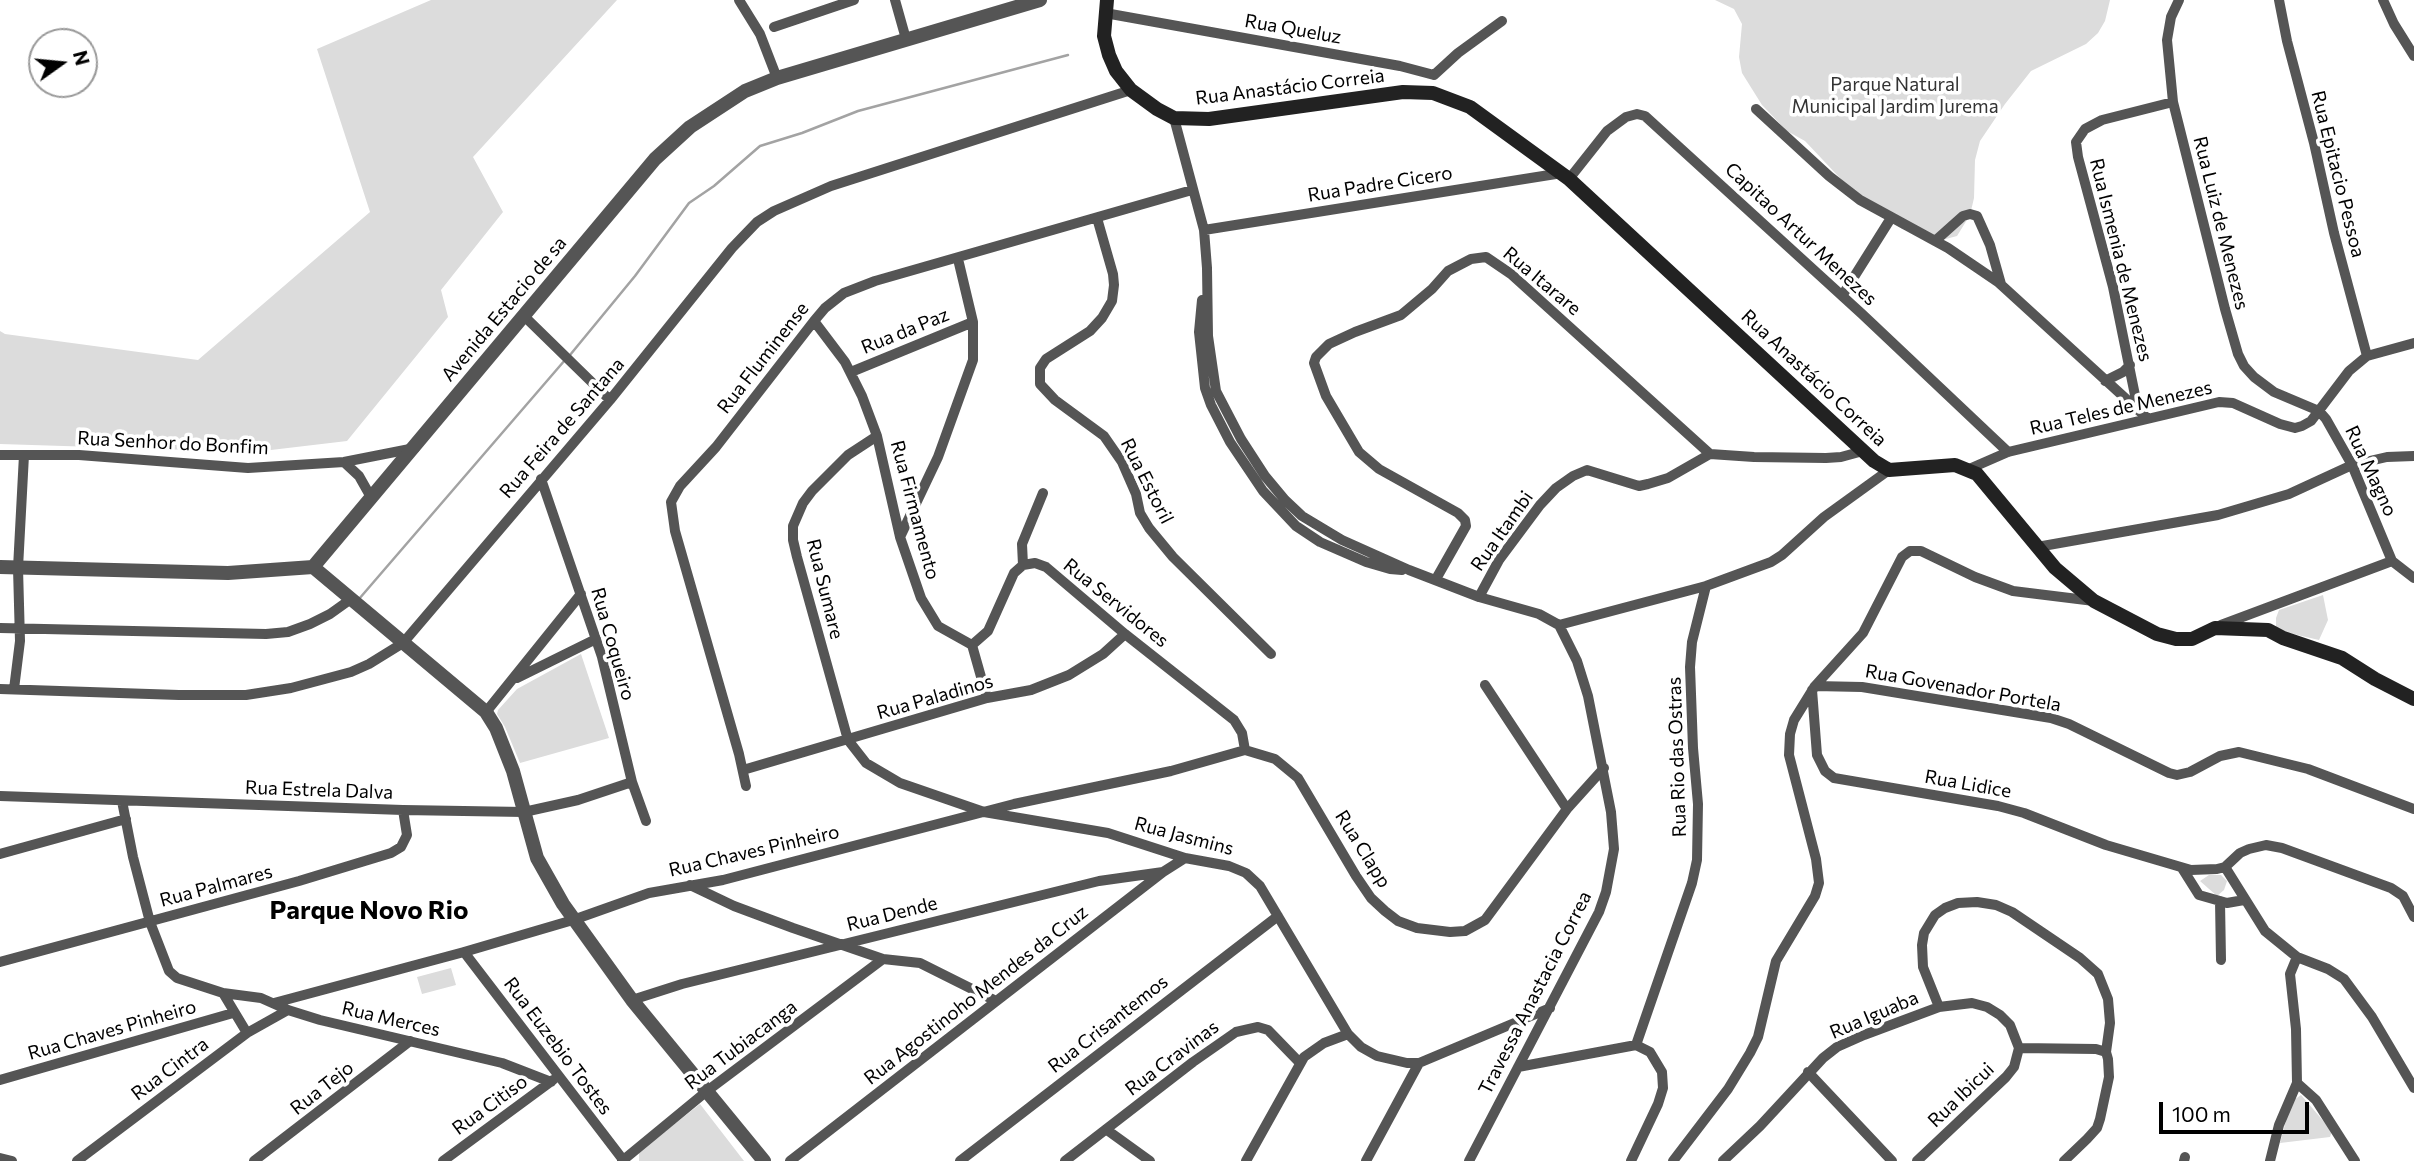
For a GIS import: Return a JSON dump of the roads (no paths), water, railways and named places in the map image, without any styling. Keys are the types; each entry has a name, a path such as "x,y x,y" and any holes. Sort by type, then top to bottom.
{"main road":[{"name":"Rua Anastácio Correia","path":"1106,7 1104,36 1116,71 1130,90 1174,118 1209,119 1403,92 1433,93 1470,107 1566,176 1863,450 1889,470 1955,465 1969,469"},
{"path":"1969,469 1984,481 2055,568 2094,601 2157,634 2192,639 2215,628 2268,630 2283,638 2342,657 2375,680 2414,699"}],"street":[{"path":"739,0 760,34 777,78"},
{"path":"774,26 854,0"},
{"path":"895,0 906,39"},
{"name":"Avenida Estacio de sa","path":"313,567 655,159 690,127 745,91 777,78 1040,0"},
{"name":"Rua Luiz de Menezes","path":"2179,0 2171,17 2167,40 2173,102 2238,354 2254,377 2274,392 2319,411"},
{"name":"Rua Epitacio Pessoa","path":"2279,0 2334,233 2367,356"},
{"path":"2383,0 2393,24 2414,56"},
{"name":"Rua Queluz","path":"1106,7 1401,66 1434,75"},
{"path":"1433,93 1434,75 1458,53 1502,22"},
{"name":"Rua Feira de Santana","path":"0,688 179,695 271,692 351,672 383,656 403,643 610,400 732,248 757,222 774,211 831,187 1130,90"},
{"name":"Rua Ismenia de Menezes","path":"2138,410 2113,287 2076,142 2085,129 2102,120 2173,102"},
{"path":"1756,109 1829,176 1860,200 1936,241 2002,285 2147,418"},
{"name":"Capitao Artur Menezes","path":"1566,176 1607,131 1626,117 1637,114 1645,116 2008,452"},
{"path":"1174,118 1204,230 1207,282 1202,298 1199,331 1205,388 1219,421 1251,474 1278,509 1296,526 1320,542 1366,562 1390,569 1409,570 1479,597 1528,610 1559,625 1706,586 1771,562 1824,517 1889,470"},
{"name":"Rua Padre Cicero","path":"1204,230 1566,176"},
{"name":"Rua Fluminense","path":"746,786 675,531 671,502 680,486 716,447 814,321 834,300 864,285 1192,190"},
{"path":"1936,241 1963,216 1977,216 1990,245 2002,285"},
{"name":"Rua Estoril","path":"1097,218 1113,274 1112,301 1090,331 1056,350 1046,359 1041,368 1040,384 1055,400 1104,436 1122,463 1136,494 1140,513 1149,528 1173,556 1271,654"},
{"path":"1842,296 1891,218"},
{"name":"Rua Itarare","path":"1436,579 1466,526 1465,520 1458,513 1379,469 1359,452 1326,396 1314,363 1316,357 1329,344 1401,315 1432,289 1448,271 1463,262 1486,257 1511,274 1710,454"},
{"path":"900,537 923,492 966,384 975,351 973,322 958,259"},
{"path":"524,316 610,400"},
{"name":"Rua Firmamento","path":"814,321 850,372 877,436 900,537 921,598 933,620 972,645"},
{"name":"Rua da Paz","path":"850,372 973,322"},
{"name":"Rua Teles de Menezes","path":"1969,469 2008,452 2147,418 2228,402 2295,428 2308,424 2349,371 2367,356 2414,343"},
{"path":"2105,380 2123,372 2130,365"},
{"path":"2121,425 2128,401"},
{"name":"Rua Magno","path":"2319,411 2331,425 2352,466 2392,561 2414,578"},
{"name":"Rua Sumare","path":"848,740 797,557 793,526 803,503 812,491 848,456 877,436"},
{"name":"Rua Senhor do Bonfim","path":"0,455 79,455 248,468 344,462 415,448"},
{"path":"1710,454 1826,458 1841,457 1863,450"},
{"name":"Rua Itambi","path":"1479,597 1499,560 1539,505 1573,476 1587,470 1639,486 1648,485 1668,478 1710,454"},
{"path":"15,689 20,628 18,568 24,455"},
{"path":"2037,547 2218,515 2289,494 2352,466 2387,457 2414,456"},
{"path":"344,462 359,476 372,499"},
{"name":"Rua Coqueiro","path":"541,479 596,639 632,782 646,821"},
{"path":"987,698 972,645 988,631 1014,573 1023,565 1023,544 1043,493"},
{"path":"1673,1161 1728,1089 1750,1053 1758,1037 1776,961 1815,896 1819,883 1816,859 1789,755 1794,720 1813,688 1858,641 1905,554 1921,551 1975,577 2013,591 2094,601"},
{"path":"2215,628 2392,561"},
{"name":"Rua Servidores","path":"1023,565 1035,563 1046,567 1234,720 1245,750"},
{"path":"0,567 228,573 313,567 486,712 504,745 537,858 573,920 632,1000 764,1161"},
{"name":"Rua Rio das Ostras","path":"1636,1045 1692,883 1697,860 1698,804 1690,667 1692,642 1706,586"},
{"path":"486,712 581,594"},
{"path":"0,628 266,634 288,632 310,624 351,599"},
{"name":"Travessa Anastacia Correa","path":"1469,1161 1599,912 1612,868 1614,849 1604,768 1585,684 1569,642 1559,625"},
{"name":"Rua Paladinos","path":"743,770 987,698 1031,690 1069,675 1103,654 1125,634"},
{"path":"514,679 596,639"},
{"path":"1485,685 1567,809"},
{"name":"Rua Govenador Portela","path":"1813,688 1862,687 2051,718 2069,724 2169,774 2190,772 2220,755 2239,752 2308,769 2414,809"},
{"name":"Rua Lidice","path":"1813,688 1817,755 1825,771 1834,778 1998,806 2024,813 2106,845 2182,868 2221,868"},
{"name":"Rua Jasmins","path":"848,740 859,755 876,770 919,790 984,812 1108,833 1185,858 1229,866 1247,873 1260,886 1348,1034 1361,1047 1377,1056 1419,1063"},
{"name":"Rua Clapp","path":"1245,750 1275,759 1298,778 1371,898 1398,921 1417,928 1465,931 1476,928 1485,920 1567,809 1604,768"},
{"name":"Rua Chaves Pinheiro","path":"274,1003 464,953 573,920 649,893 723,880 984,812 1171,771 1245,750"},
{"name":"Rua Estrela Dalva","path":"0,796 524,812 579,800 632,782"},
{"name":"Rua Merces","path":"122,801 150,922 169,971 177,978 223,993 261,998 320,1020 502,1063 554,1079"},
{"name":"Rua Palmares","path":"0,962 299,881 397,850 407,835 403,810"},
{"path":"0,854 126,819"},
{"path":"2414,916 2403,896 2391,888 2282,848 2266,845 2249,849 2221,868 2265,931 2297,957 2328,969 2344,979 2372,1017 2414,1088"},
{"name":"Rua Agostinoho Mendes da Cruz","path":"790,1161 1163,872 1185,858"},
{"path":"2182,868 2199,895 2227,903 2244,900"},
{"name":"Rua Dende","path":"632,1000 682,984 1099,881 1163,872"},
{"path":"723,880 726,902"},
{"path":"690,886 842,945 883,958 920,963 996,1001"},
{"path":"2220,901 2221,960"},
{"path":"1939,1007 1923,967 1924,933 1936,915 1958,903 1996,905 2012,912 2080,958 2098,974 2108,999 2110,1023 2106,1052 2109,1059 2109,1077 2097,1128 2064,1161"},
{"name":"Rua Crisantemos","path":"960,1161 1278,916"},
{"path":"802,931 805,944 803,954"},
{"name":"Rua Euzebio Tostes","path":"464,953 554,1079 623,1161"},
{"path":"2270,1161 2279,1125 2297,1083 2296,1029 2290,974 2297,957"},
{"name":"Rua Tubiacanga","path":"623,1161 707,1091 883,958"},
{"path":"223,993 247,1033"},
{"name":"Rua Iguaba","path":"1723,1161 1760,1126 1808,1072 1837,1047 1939,1007 1972,1003 1987,1007 2010,1026 2019,1048"},
{"path":"1366,1161 1419,1063 1550,1008"},
{"name":"Rua Cintra","path":"77,1161 247,1033 288,1010"},
{"name":"Rua Chaves Pinheiro","path":"0,1080 233,1013"},
{"name":"Rua Cravinas","path":"1065,1161 1236,1032 1258,1027 1268,1030 1300,1063"},
{"path":"1246,1161 1300,1063 1312,1050 1348,1034"},
{"name":"Rua Tejo","path":"254,1161 410,1041"},
{"path":"1518,1067 1636,1045 1650,1052 1662,1072 1663,1088 1632,1161"},
{"path":"2019,1048 2096,1049 2106,1052"},
{"name":"Rua Ibicui","path":"1917,1161 2006,1077 2014,1067 2019,1048"},
{"path":"1808,1072 1892,1161"},
{"name":"Rua Citiso","path":"443,1161 554,1079"},
{"path":"2297,1083 2316,1100 2355,1161"},
{"path":"1107,1130 1150,1161"},
{"path":"0,1158 12,1161"}],"waterway":[{"path":"570,355 635,276 689,203 714,186 760,146 858,111 1068,55"},
{"path":"359,599 565,360"}],"district":[{"name":"Parque Novo Rio","path":"369,910"}],"park label":[{"name":"Parque Natural Municipal Jardim Jurema","path":"1895,96"}]}
